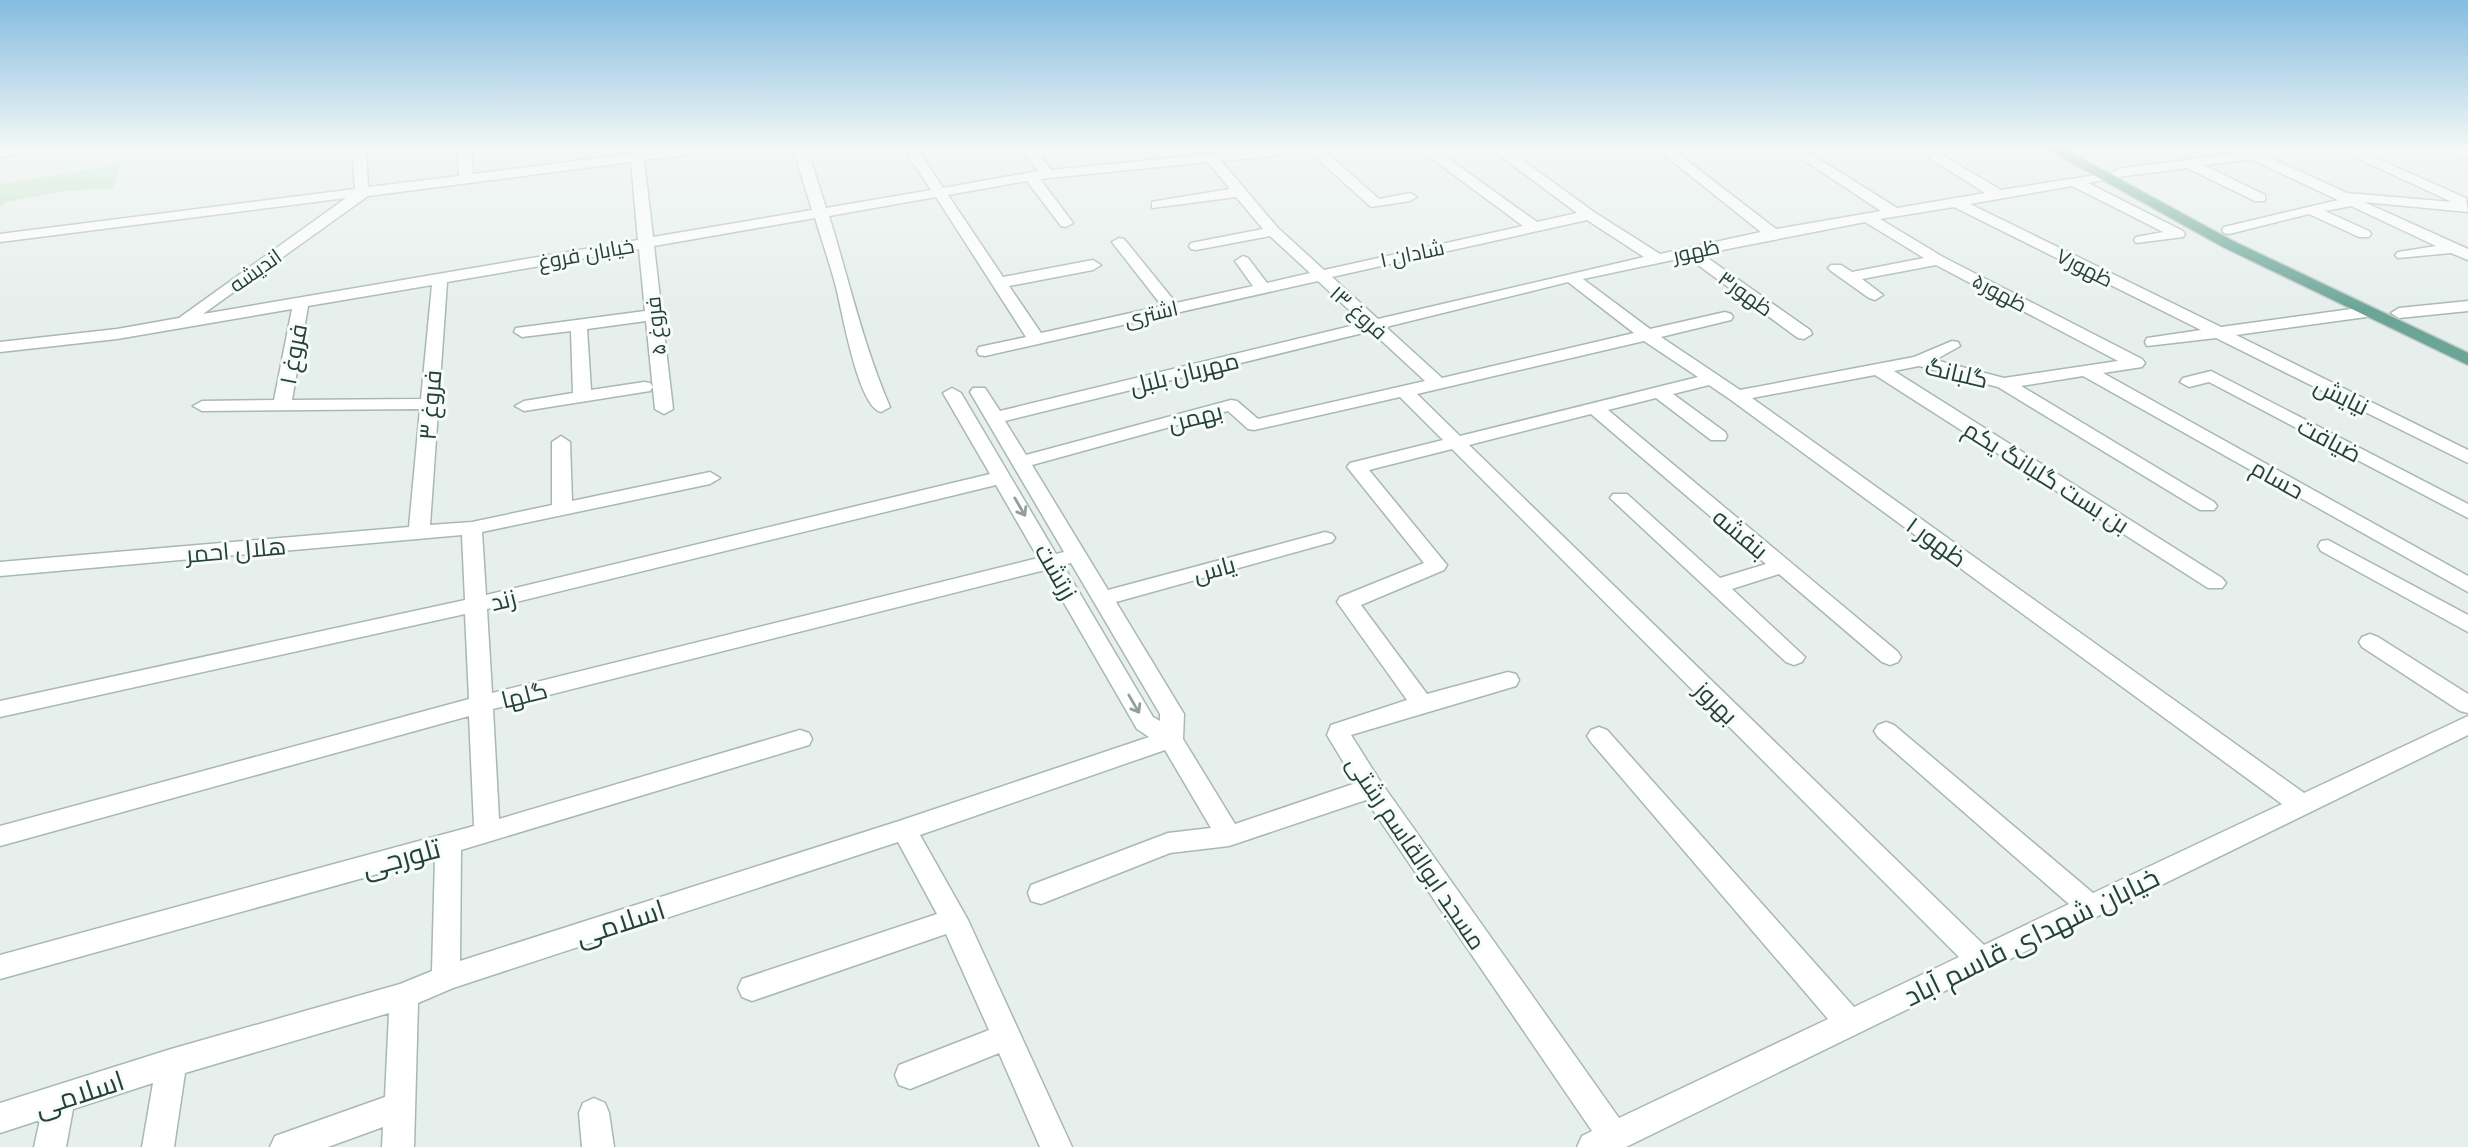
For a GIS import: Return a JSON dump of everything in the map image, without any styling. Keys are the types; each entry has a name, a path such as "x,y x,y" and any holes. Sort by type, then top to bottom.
{"main road":[{"path":"2159,203 2228,244 2468,360"},
{"path":"2171,203 2468,346"}],"street":[{"path":"0,238 292,203"},
{"name":"اندیشه","path":"180,323 350,203"},
{"name":"فروغ ۵","path":"642,203 664,409"},
{"path":"815,203 843,284 862,362 881,407"},
{"name":"خیابان فروغ","path":"0,347 117,334 879,203"},
{"path":"947,203 1036,339"},
{"path":"1054,203 1066,223"},
{"path":"1157,205 1172,203"},
{"name":"فروغ ۱۳","path":"1247,203 1317,274 1438,384"},
{"path":"1500,203 1534,227"},
{"path":"1572,203 1656,258"},
{"path":"1733,203 1773,234"},
{"path":"1878,203 1893,212"},
{"name":"ظهور","path":"1373,326 1656,258 1946,203"},
{"name":"ظهور۷","path":"1957,203 2216,333"},
{"path":"2116,203 2178,234 2141,240"},
{"path":"2229,230 2347,203"},
{"path":"2351,203 2468,255"},
{"path":"2412,203 2468,206"},
{"path":"2435,205 2468,219"},
{"path":"2310,209 2364,234"},
{"name":"شادان ۱","path":"1317,274 1589,215"},
{"name":"ظهور۵","path":"1866,217 1938,260 2136,363"},
{"path":"1196,246 1273,231"},
{"path":"1119,242 1172,308"},
{"path":"2403,255 2452,248"},
{"name":"ظهور۳","path":"1689,251 1804,334"},
{"path":"1875,295 1843,272 1938,260"},
{"path":"1243,261 1263,288"},
{"path":"999,283 1093,265"},
{"name":"اشتری","path":"985,351 1317,274"},
{"name":"ظهور ۱","path":"1571,277 1647,335 1737,396 2302,805"},
{"name":"فروغ ۳","path":"419,533 440,278"},
{"name":"فروغ ۱","path":"282,405 301,302"},
{"path":"2399,313 2468,306"},
{"path":"2153,342 2366,312"},
{"path":"522,332 653,315"},
{"path":"1404,391 1726,317"},
{"path":"579,325 582,397"},
{"name":"مهربان بلبل","path":"994,418 1373,326"},
{"name":"نيايش","path":"2216,333 2468,457"},
{"name":"خیابان فروغ","path":"0,360 70,347 117,334"},
{"path":"1919,361 1952,346"},
{"name":"گلبانگ","path":"1737,396 1919,361 2004,383 2136,363"},
{"name":"بن بست گلبانگ یکم","path":"1880,370 2215,583"},
{"name":"حسام","path":"2088,372 2468,585"},
{"name":"ضیافت","path":"2189,382 2211,376 2468,512"},
{"path":"1508,680 1422,704 1348,602 1436,567 1437,563 1357,467 1712,379"},
{"path":"2004,383 2207,506"},
{"path":"524,406 644,387"},
{"path":"1404,391 1455,444"},
{"name":"بهمن","path":"1023,462 1231,405 1254,425 1404,391"},
{"name":"زرتشت","path":"979,392 1172,714 1171,739"},
{"name":"زرتشت","path":"952,393 1145,723 1171,739 1229,836"},
{"path":"1660,393 1718,436"},
{"path":"202,406 429,404"},
{"name":"بنفشه","path":"1594,408 1890,657"},
{"path":"986,448 1010,441"},
{"path":"561,442 562,508"},
{"name":"بهروز","path":"1455,444 1980,960"},
{"name":"زند","path":"0,709 476,605 1003,477"},
{"name":"هلال احمر","path":"0,569 472,528 710,478"},
{"path":"1620,498 1794,657"},
{"path":"472,528 487,832"},
{"name":"یاس","path":"1104,598 1325,538"},
{"path":"2328,546 2468,625"},
{"name":"گلها","path":"0,836 481,704 1079,555"},
{"path":"1717,586 1780,567"},
{"path":"2371,642 2468,705"},
{"name":"مسجد ابوالقاسم رشتی","path":"1422,704 1339,731 1371,788 1604,1142"},
{"name":"خیابان شهدای قاسم آباد","path":"1604,1142 2468,725"},
{"path":"1886,731 2091,907"},
{"path":"1599,736 1850,1023"},
{"name":"تلورجی","path":"0,967 448,844 800,739"},
{"name":"اسلامی","path":"0,1118 172,1063 404,996 446,978 904,830 1171,739"},
{"path":"1041,893 1168,843 1229,836 1371,788"},
{"path":"904,830 954,920 1008,1035 1056,1147"},
{"path":"446,978 448,844"},
{"path":"752,988 954,920"},
{"path":"397,1147 404,996"},
{"path":"911,1075 1008,1035"},
{"path":"158,1147 172,1063"},
{"path":"50,1147 60,1099"},
{"path":"286,1147 398,1107"},
{"path":"594,1113 598,1147"}]}
